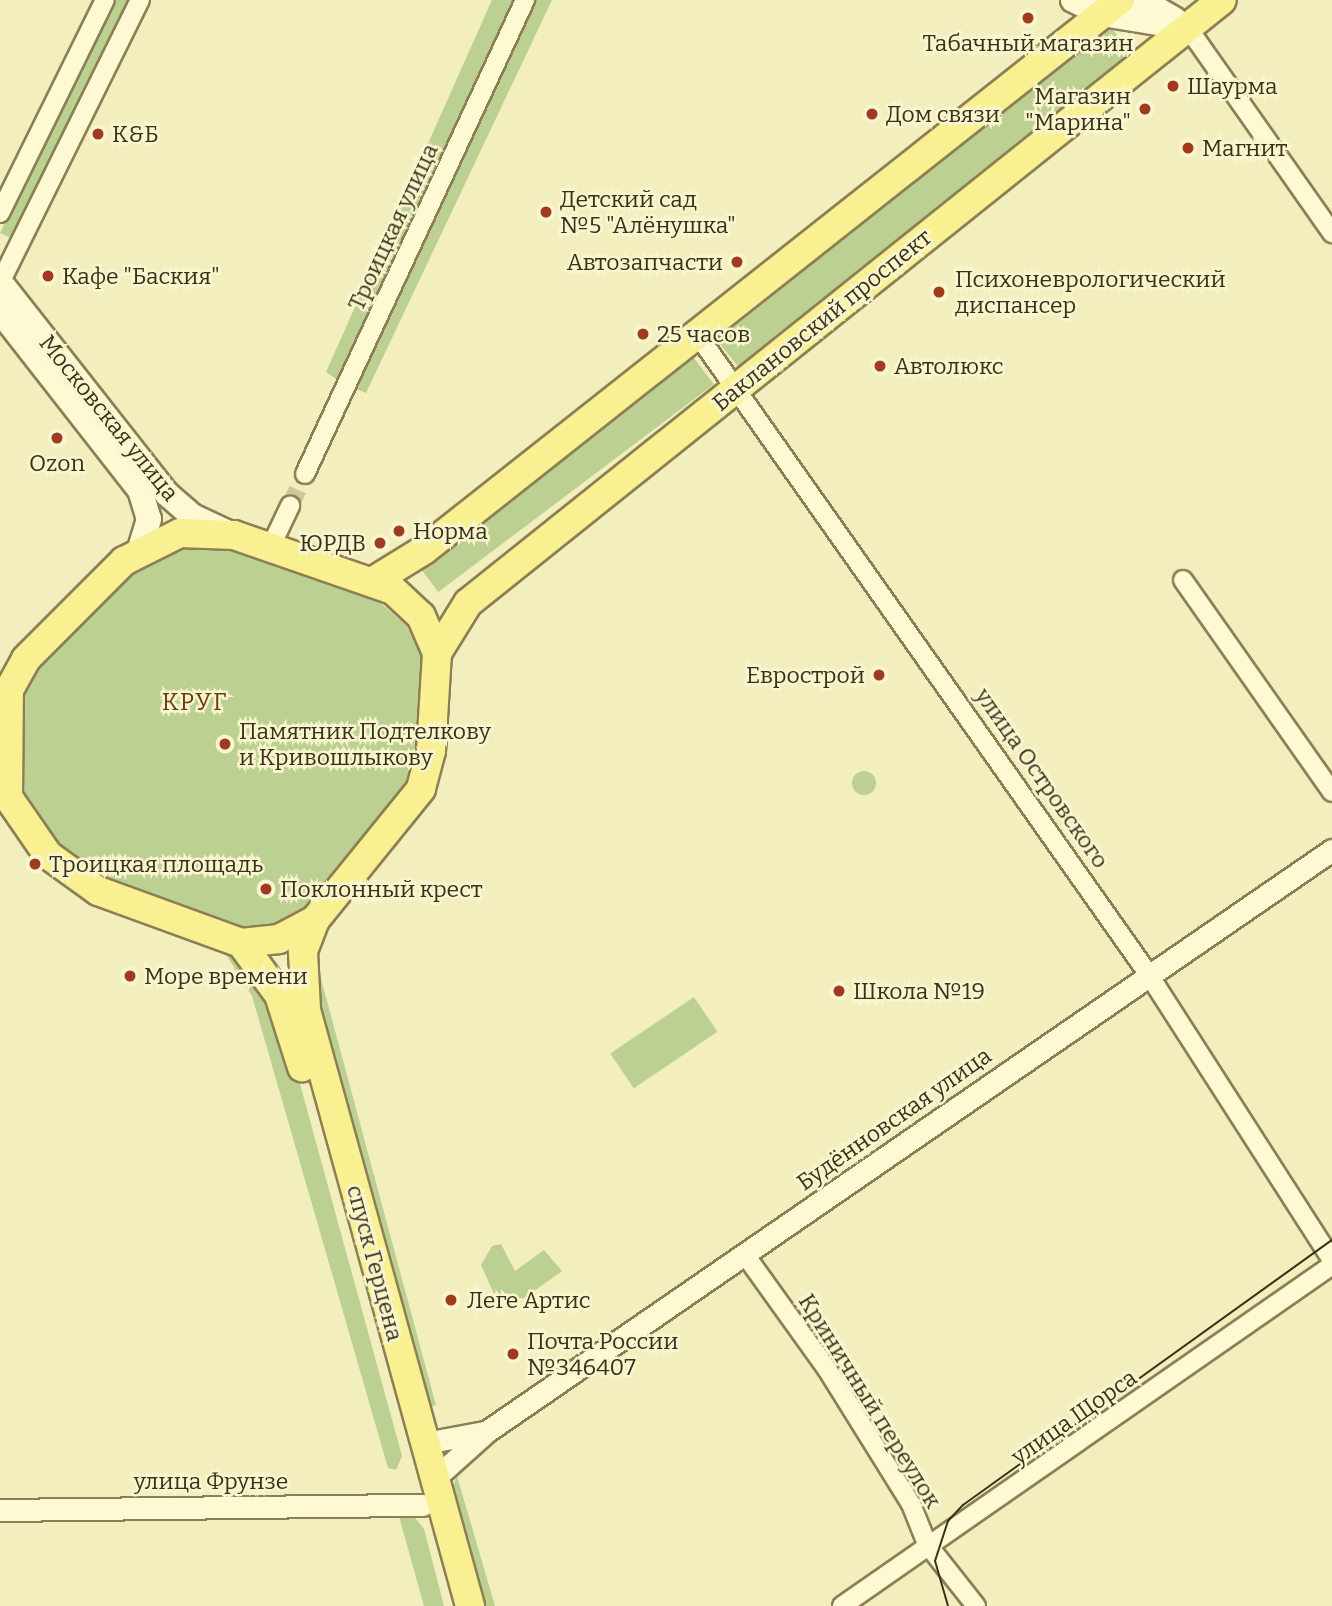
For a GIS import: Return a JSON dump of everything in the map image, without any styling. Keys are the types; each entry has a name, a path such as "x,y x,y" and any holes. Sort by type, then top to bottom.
{"main road":[{"path":"1073,0 1111,7 1188,28"},
{"path":"1141,0 1188,28"},
{"name":"Баклановский проспект","path":"437,653 468,603 1222,0"},
{"path":"372,582 424,550 1111,7"},
{"name":"Московская улица","path":"0,283 167,494 192,516 234,536"},
{"name":"Московская улица","path":"0,311 140,490 149,519 140,548"},
{"path":"180,533 234,536 372,582 408,602 430,631 437,653 431,751 421,789 315,920 279,939 241,943 98,891 70,874 27,830 4,795 5,693 41,642 140,548 180,533"},
{"name":"спуск Герцена","path":"315,920 303,952 306,1010 470,1606"},
{"name":"спуск Герцена","path":"241,943 268,973 288,1018 451,1606"}],"street":[{"path":"0,213 104,0"},
{"path":"0,283 139,0"},
{"name":"Троицкая улица","path":"305,474 525,0"},
{"path":"1188,28 1332,233"},
{"name":"улица Островского","path":"697,334 738,387 1149,975 1332,1262"},
{"path":"270,548 290,506"},
{"path":"1183,580 1332,792"},
{"name":"Будённовская улица","path":"435,1478 486,1432 746,1256 1332,850"},
{"name":"Криничный переулок","path":"746,1256 827,1369 911,1504 927,1544 976,1606"},
{"name":"улица Щорса","path":"842,1606 927,1544 963,1526 1332,1262"},
{"name":"Будённовская улица","path":"425,1443 486,1432"},
{"name":"улица Фрунзе","path":"0,1510 423,1505"}],"green space":[{"path":"111,0 133,0 16,240 0,233"},
{"path":"492,0 517,0 340,382 326,372"},
{"path":"531,0 552,0 366,393 352,387"},
{"path":"1108,24 1132,54 741,370 717,341"},
{"path":"691,354 714,384 438,592 415,562"},
{"path":"163,547 240,548 370,594 406,625 423,658 418,746 406,786 309,907 285,926 246,931 103,879 55,844 22,798 25,686 33,667 139,560"},
{"path":"859,771 869,771 876,778 876,788 869,795 859,795 852,788 852,778"},
{"path":"220,945 243,954 283,1022 402,1456 396,1470 388,1468 252,996"},
{"path":"317,964 436,1405 423,1410 312,1009"},
{"path":"694,997 717,1032 634,1088 610,1053"},
{"path":"501,1244 515,1271 544,1250 562,1271 523,1299 494,1294 481,1265 492,1246"},
{"path":"457,1476 495,1606 479,1606 448,1498"},
{"path":"398,1513 412,1514 424,1529 444,1606 424,1606"}],"tunnel":[{"path":"290,506 305,474"}],"tram line":[{"path":"948,1606 935,1561 948,1521 963,1505 1332,1240"}],"place":[{"name":"Табачный магазин","path":"1028,18"},
{"name":"Шаурма","path":"1173,86"},
{"name":"Магазин \"Марина\"","path":"1145,109"},
{"name":"Дом связи","path":"872,114"},
{"name":"К&Б","path":"98,134"},
{"name":"Магнит","path":"1188,148"},
{"name":"Детский сад №5 \"Алёнушка\"","path":"546,212"},
{"name":"Автозапчасти","path":"737,262"},
{"name":"Кафе \"Баския\"","path":"48,276"},
{"name":"Психоневрологический диспансер","path":"939,292"},
{"name":"25 часов","path":"643,334"},
{"name":"Автолюкс","path":"880,366"},
{"name":"Ozon","path":"57,438"},
{"name":"Норма","path":"399,531"},
{"name":"ЮРДВ","path":"380,543"},
{"name":"Еврострой","path":"879,675"},
{"name":"Памятник Подтелкову и Кривошлыкову","path":"225,744"},
{"name":"Троицкая площадь","path":"35,864"},
{"name":"Поклонный крест","path":"266,889"},
{"name":"Море времени","path":"130,976"},
{"name":"Школа №19","path":"839,991"},
{"name":"Леге Артис","path":"451,1300"},
{"name":"Почта России №346407","path":"513,1354"}],"district":[{"name":"КРУГ","path":"195,703"}]}
